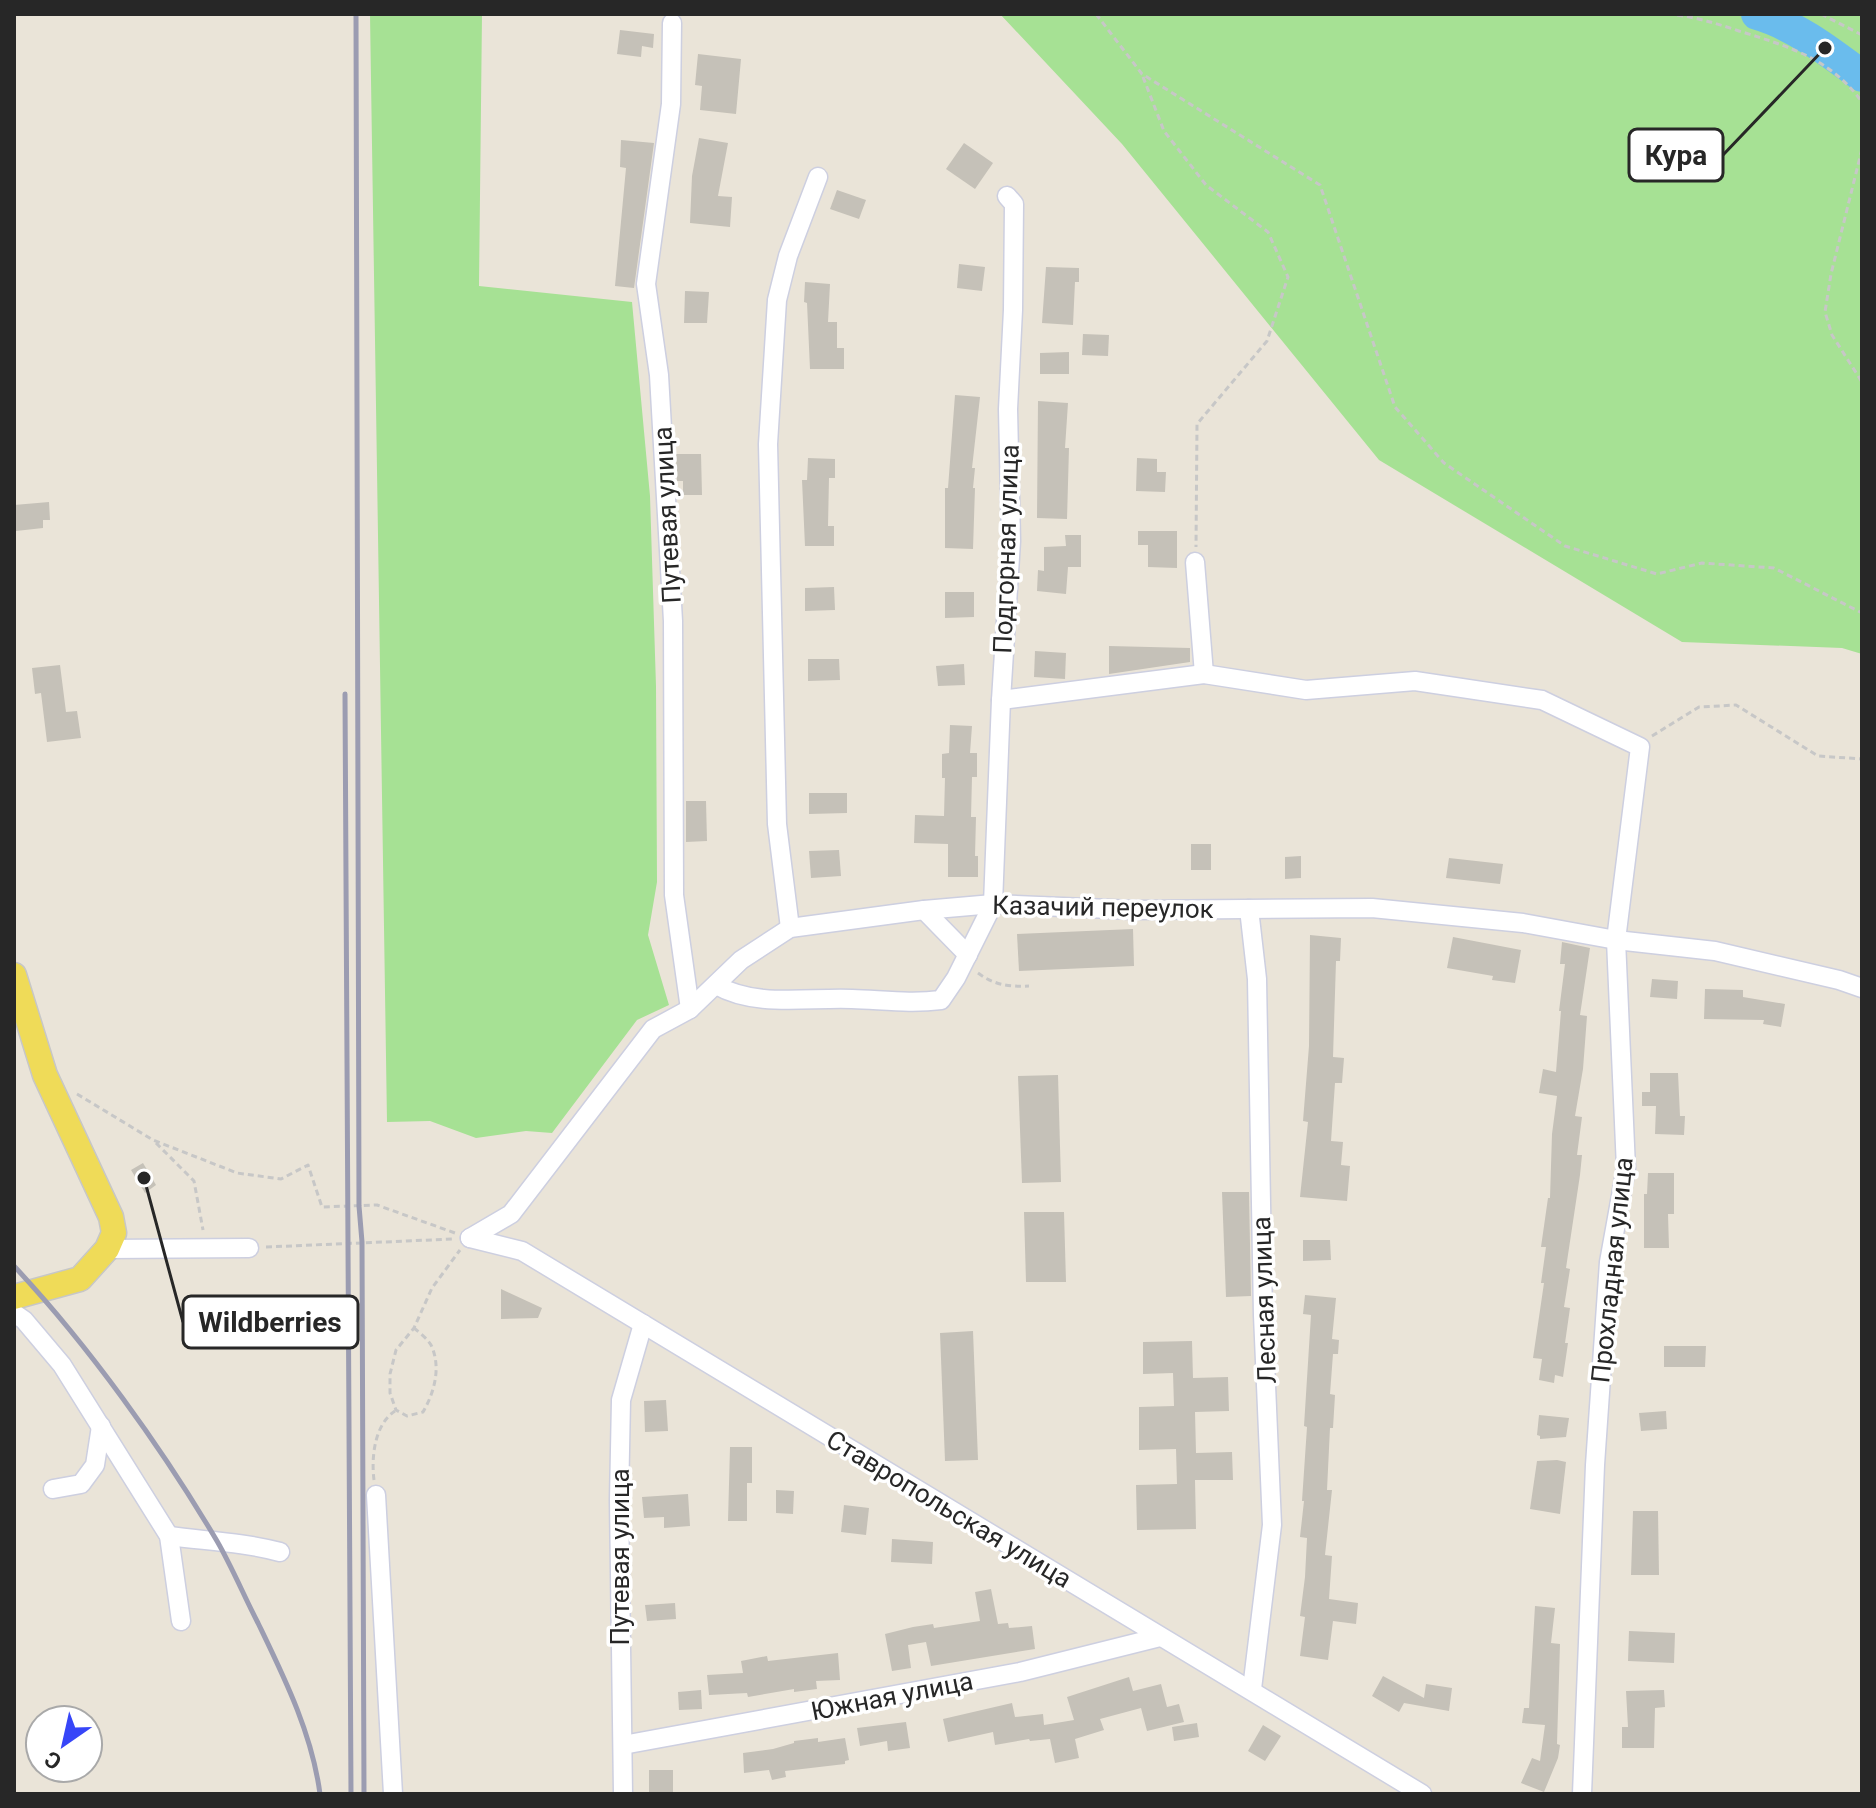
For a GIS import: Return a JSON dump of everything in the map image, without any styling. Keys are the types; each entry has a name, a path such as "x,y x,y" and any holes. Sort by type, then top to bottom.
{"main road":[{"path":"14,975 45,1075 111,1217 114,1233 107,1249 80,1279 14,1297"}],"street":[{"name":"Путевая улица","path":"672,23 671,104 646,284 659,375 673,621 674,895 690,1009"},
{"path":"790,928 777,824 768,444 777,300 788,256 818,177"},
{"name":"Подгорная улица","path":"993,904 1011,541 1008,409 1014,204 1007,196"},
{"path":"1195,562 1204,674"},
{"path":"1001,700 1204,674 1306,690 1415,681 1542,700 1640,747"},
{"name":"Прохладная улица","path":"1582,1794 1595,1465 1609,1262 1626,1168 1616,940 1640,747"},
{"name":"Казачий переулок","path":"470,1238 511,1214 653,1029 690,1009 741,960 790,928 993,904 1134,910 1372,908 1523,923 1616,940 1715,951 1862,988"},
{"path":"716,985 731,994 778,1000 852,999 915,1004 941,1000 993,904"},
{"name":"Лесная улица","path":"1249,909 1257,979 1263,1315 1272,1525 1252,1689"},
{"path":"924,910 968,955"},
{"name":"Ставропольская улица","path":"470,1238 522,1251 1422,1794"},
{"path":"107,1249 249,1248"},
{"path":"14,1313 24,1320 62,1365 169,1536 181,1621"},
{"name":"Путевая улица","path":"623,1794 619,1500 621,1400 643,1324"},
{"path":"53,1489 81,1484 95,1465 101,1426"},
{"path":"376,1495 393,1794"},
{"path":"169,1536 218,1543 245,1543 280,1552"},
{"name":"Южная улица","path":"623,1745 1020,1672 1160,1637"}],"path":[{"path":"1096,14 1142,74 1164,131 1206,185 1268,232 1288,277 1267,341 1197,424 1195,562"},
{"path":"1821,14 1862,35"},
{"path":"1677,15 1701,18 1768,38 1793,49 1822,63 1851,86 1862,102"},
{"path":"1142,74 1320,185 1395,407 1444,463 1565,546 1657,574 1702,563 1774,568 1862,613"},
{"path":"1862,149 1831,274 1825,312 1832,335 1862,382"},
{"path":"1640,747 1646,740 1699,707 1736,705 1818,756 1862,759"},
{"path":"968,955 978,973 990,982 1029,986"},
{"path":"45,1075 153,1140 237,1173 281,1179 308,1165 322,1207 377,1205 470,1238"},
{"path":"153,1140 194,1181 204,1227 203,1250"},
{"path":"249,1248 470,1238"},
{"path":"414,1328 432,1346 436,1371 434,1394 423,1412 407,1416 396,1410 390,1393 390,1374 396,1350 414,1328 432,1288 470,1238"},
{"path":"376,1495 372,1465 376,1441 385,1417 396,1410"}],"green space":[{"path":"370,14 482,14 479,286 632,302 650,496 656,686 657,882 648,935 669,1005 637,1020 552,1133 526,1131 476,1138 430,1121 387,1122"},
{"path":"1000,14 1862,14 1862,654 1842,648 1682,642 1379,460 1122,144"}],"building":[{"path":"620,30 654,34 653,48 642,46 641,57 617,54"},
{"path":"698,54 741,59 736,114 700,110 702,86 695,85"},
{"path":"699,138 728,143 718,196 732,197 730,227 690,223 692,176"},
{"path":"621,140 654,143 634,288 615,286 626,168 620,167"},
{"path":"964,143 993,163 975,189 946,169"},
{"path":"837,190 866,200 859,219 830,209"},
{"path":"959,264 985,267 982,291 957,288"},
{"path":"1046,267 1079,268 1079,282 1075,282 1073,325 1042,323"},
{"path":"805,282 830,284 828,322 837,322 837,348 844,348 844,369 810,369"},
{"path":"685,291 709,292 707,323 684,323"},
{"path":"1083,334 1109,335 1108,356 1082,355"},
{"path":"1069,352 1069,374 1040,374 1040,353"},
{"path":"955,395 980,397 972,468 975,468 973,549 945,548 945,488 948,488"},
{"path":"1038,401 1068,403 1065,448 1069,448 1067,519 1037,518"},
{"path":"676,454 701,454 702,495 683,495 683,481 677,481"},
{"path":"808,458 835,459 835,478 829,478 828,526 834,526 834,546 805,546 802,480 807,480"},
{"path":"1137,458 1157,459 1157,472 1166,472 1165,492 1136,491"},
{"path":"49,502 50,520 43,520 43,528 16,531 14,505"},
{"path":"1138,531 1177,531 1177,568 1148,567 1148,545 1138,545"},
{"path":"1065,535 1081,535 1081,567 1068,567 1066,594 1037,591 1038,570 1044,571 1044,547 1066,546"},
{"path":"834,587 835,610 805,611 805,588"},
{"path":"945,592 974,592 974,617 945,618"},
{"path":"1109,646 1190,648 1190,662 1109,674"},
{"path":"1035,651 1066,653 1065,679 1034,677"},
{"path":"808,659 839,659 840,680 808,681"},
{"path":"964,664 965,685 938,686 936,666"},
{"path":"60,665 66,712 77,711 81,738 47,742 41,693 35,694 32,668"},
{"path":"950,725 972,726 970,753 977,753 977,777 972,777 971,817 976,817 978,877 948,877 948,844 914,843 915,815 944,816 942,754 949,753"},
{"path":"809,793 847,793 847,813 809,814"},
{"path":"686,801 706,801 707,841 686,842"},
{"path":"1191,844 1211,844 1211,870 1191,870"},
{"path":"839,850 841,876 811,878 809,851"},
{"path":"1301,856 1301,878 1285,879 1285,857"},
{"path":"1449,858 1503,864 1500,884 1446,878"},
{"path":"1133,929 1134,966 1019,971 1017,934"},
{"path":"1310,935 1341,938 1340,961 1336,961 1333,1057 1344,1058 1342,1083 1335,1083 1331,1141 1343,1142 1341,1165 1350,1166 1347,1201 1300,1197 1308,1122 1303,1121 1309,1046"},
{"path":"1453,937 1521,950 1515,983 1447,968"},
{"path":"1562,942 1590,948 1580,1015 1587,1016 1575,1116 1582,1117 1577,1155 1582,1155 1566,1268 1570,1269 1564,1307 1570,1308 1565,1343 1568,1343 1563,1377 1555,1375 1554,1383 1539,1380 1542,1359 1533,1358 1544,1283 1541,1283 1546,1247 1541,1247 1550,1198 1557,1096 1539,1093 1543,1069 1556,1072 1565,964 1560,964"},
{"path":"1652,979 1678,981 1677,999 1650,997"},
{"path":"1705,989 1743,990 1743,997 1785,1004 1781,1027 1763,1024 1764,1020 1704,1019"},
{"path":"1650,1073 1678,1073 1680,1116 1685,1116 1684,1135 1655,1134 1656,1106 1642,1106 1642,1092 1650,1092"},
{"path":"1058,1075 1061,1182 1022,1183 1018,1076"},
{"path":"143,1163 156,1185 145,1193 131,1170"},
{"path":"1648,1173 1674,1173 1674,1214 1668,1214 1669,1248 1644,1248 1644,1194 1647,1194"},
{"path":"1222,1192 1249,1192 1251,1296 1226,1297"},
{"path":"1024,1212 1064,1212 1066,1282 1026,1282"},
{"path":"1303,1240 1330,1240 1331,1260 1303,1261"},
{"path":"501,1289 542,1308 538,1318 501,1319"},
{"path":"1305,1295 1336,1298 1332,1339 1339,1340 1338,1354 1333,1354 1330,1394 1335,1395 1327,1490 1332,1490 1325,1555 1332,1556 1329,1599 1358,1603 1356,1624 1333,1621 1328,1660 1300,1656 1305,1617 1300,1616 1307,1538 1300,1537 1311,1315 1303,1314"},
{"path":"973,1331 978,1460 945,1461 940,1333"},
{"path":"1192,1341 1193,1378 1228,1377 1229,1411 1195,1412 1196,1453 1232,1452 1233,1480 1195,1480 1196,1529 1137,1530 1136,1485 1177,1484 1176,1449 1139,1450 1139,1407 1174,1406 1173,1373 1143,1374 1143,1342"},
{"path":"1664,1346 1706,1346 1705,1367 1664,1367"},
{"path":"666,1400 668,1431 645,1432 644,1401"},
{"path":"1666,1411 1667,1429 1641,1431 1639,1413"},
{"path":"1539,1415 1569,1418 1566,1437 1540,1439 1537,1435"},
{"path":"730,1447 752,1447 752,1483 747,1483 747,1521 728,1521"},
{"path":"1537,1461 1566,1462 1560,1514 1530,1509"},
{"path":"776,1490 794,1491 793,1514 776,1513"},
{"path":"688,1494 690,1526 664,1528 664,1517 644,1518 642,1497"},
{"path":"844,1505 869,1508 866,1535 841,1532"},
{"path":"1633,1511 1658,1511 1659,1575 1631,1575"},
{"path":"892,1539 933,1542 932,1564 891,1562"},
{"path":"991,1589 998,1624 1008,1623 1009,1628 1032,1626 1035,1649 931,1666 926,1642 908,1645 911,1668 892,1671 885,1634 933,1624 934,1628 980,1621 975,1592"},
{"path":"675,1603 676,1619 647,1621 645,1605"},
{"path":"1535,1606 1555,1608 1551,1643 1560,1644 1557,1744 1560,1745 1544,1792 1521,1783 1532,1758 1540,1761 1545,1725 1522,1723 1524,1708 1529,1708"},
{"path":"1629,1631 1675,1633 1674,1663 1628,1661"},
{"path":"838,1653 840,1680 816,1681 817,1689 794,1692 794,1689 748,1697 747,1693 709,1695 707,1675 743,1673 741,1661 767,1656 768,1661"},
{"path":"1383,1676 1424,1698 1426,1684 1452,1688 1449,1711 1404,1703 1399,1712 1372,1696"},
{"path":"1129,1677 1133,1691 1161,1684 1167,1707 1179,1704 1184,1722 1147,1731 1141,1708 1100,1719 1104,1730 1075,1739 1079,1758 1055,1763 1050,1739 995,1745 993,1732 948,1742 943,1719 1012,1703 1015,1717 1043,1714 1044,1725 1074,1720 1067,1697"},
{"path":"701,1690 702,1709 679,1710 678,1692"},
{"path":"1664,1690 1665,1707 1655,1708 1654,1748 1622,1748 1622,1727 1628,1727 1626,1691"},
{"path":"906,1722 910,1748 888,1751 887,1741 860,1746 857,1728"},
{"path":"1197,1723 1199,1737 1174,1741 1172,1727"},
{"path":"1263,1725 1281,1736 1265,1761 1248,1751"},
{"path":"818,1738 818,1742 845,1738 849,1760 845,1764 785,1771 786,1777 772,1780 769,1770 744,1773 743,1753"},
{"path":"649,1770 673,1770 673,1794 649,1794"}],"waterway":[{"path":"1757,14 1798,32 1862,76"}],"railway":[{"path":"356,14 364,1794"},
{"path":"345,694 351,1794"},
{"path":"14,1266 123,1398 217,1541 296,1706 311,1749 320,1794"}],"place":[{"name":"Кура","path":"1825,48"},
{"name":"Wildberries","path":"144,1178"}]}
